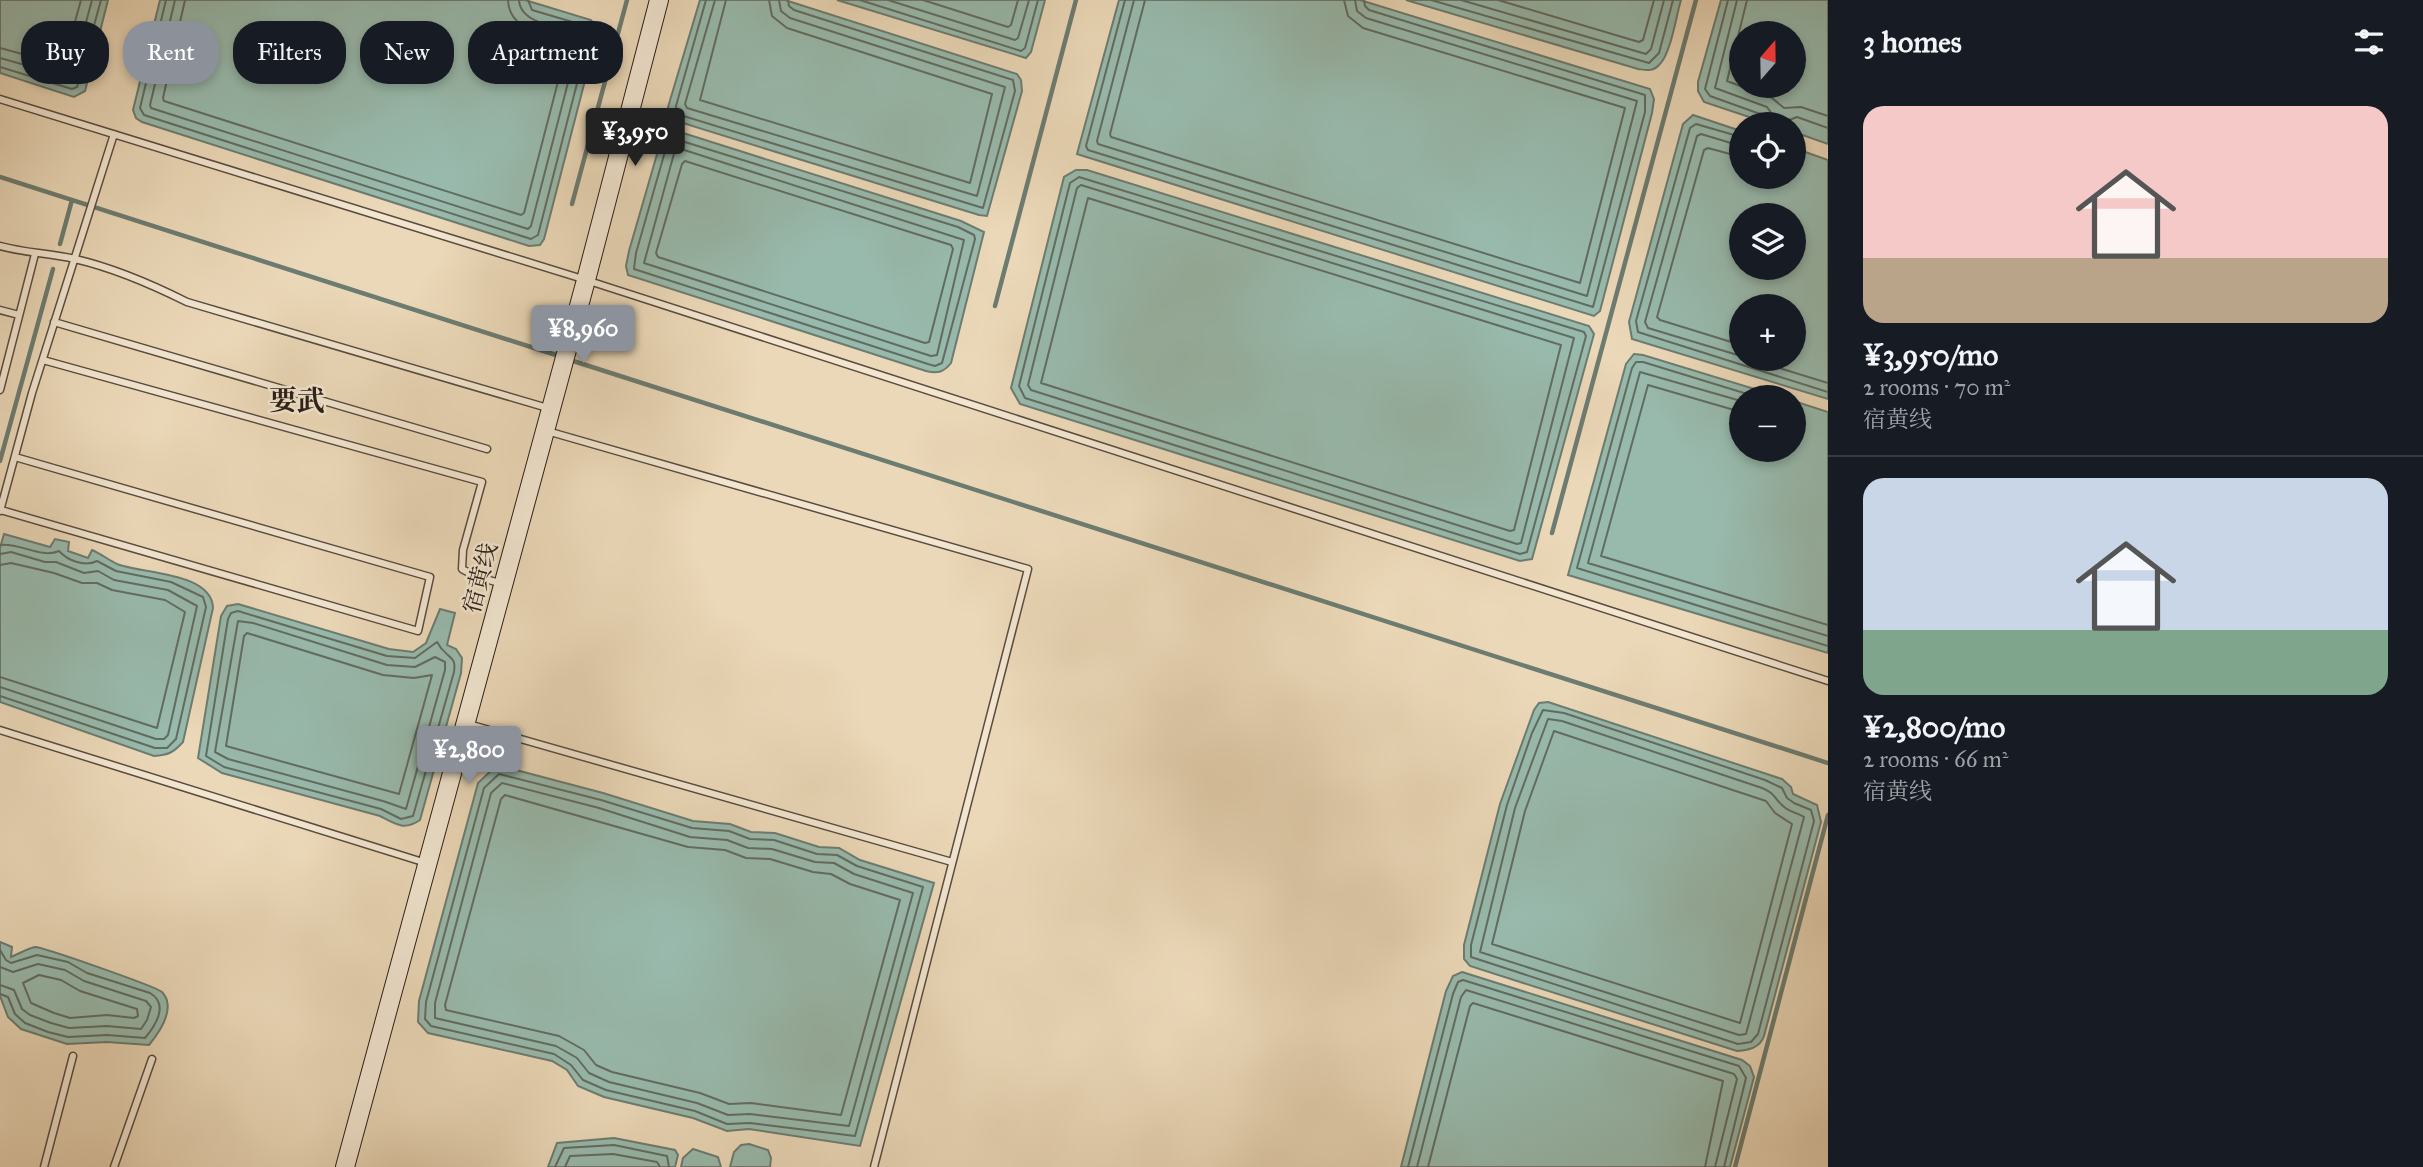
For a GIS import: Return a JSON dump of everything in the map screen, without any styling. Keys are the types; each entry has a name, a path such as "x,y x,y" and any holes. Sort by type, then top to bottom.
{"main road":[{"name":"宿黄线","path":"345,1167 586,280 659,0"}],"lane":[{"path":"0,99 586,280 1828,681"},
{"path":"15,457 430,577 418,631 0,511 15,457 54,322 114,134"},
{"path":"0,246 75,259 148,283 187,302 553,402"},
{"path":"0,390 35,254"},
{"path":"0,310 19,315"},
{"path":"54,322 487,449"},
{"path":"0,351 9,353"},
{"path":"43,360 482,482 463,550 462,569 475,576 503,584"},
{"path":"545,431 1028,569 874,1167"},
{"path":"466,723 952,862"},
{"path":"0,730 428,863"},
{"path":"44,1167 73,1056"},
{"path":"114,1167 152,1059"}],"water":[{"path":"0,0 108,0 103,21 21,21 21,80 0,73"},
{"path":"160,0 525,0 591,20 468,21 468,84 584,84 544,239 540,245 529,246 142,122 136,118 133,110 139,84 219,84 219,21 155,21"},
{"path":"700,0 785,0 1017,74 1021,80 1022,91 987,216 670,119 668,107"},
{"path":"837,0 1045,0 1031,52 1026,58"},
{"path":"1119,0 1360,0 1650,89 1654,99 1652,113 1600,311 1594,316 1077,154"},
{"path":"1406,0 1681,0 1667,52 1657,67 1647,70"},
{"path":"1721,0 1828,0 1828,144 1806,136 1806,112 1734,112 1704,102 1698,91 1698,82"},
{"path":"34,84 87,84 85,91 74,97"},
{"path":"1693,115 1729,127 1729,189 1806,189 1806,152 1828,160 1828,399 1806,392 1806,385 1782,385 1737,371 1806,371 1806,294 1729,294 1729,369 1632,339 1629,322 1683,124"},
{"path":"667,131 680,132 961,221 984,232 951,363 940,372 926,371 628,275 626,266 629,251 662,137"},
{"path":"1076,170 1087,170 1589,326 1594,334 1532,559 1520,561 1020,404 1011,388 1064,177"},
{"path":"1634,354 1643,355 1742,385 1729,385 1729,462 1806,462 1806,405 1828,412 1828,653 1568,575 1626,364"},
{"path":"4,534 50,547 55,539 69,542 68,551 88,558 92,550 117,564 189,581 210,596 213,608 183,742 176,749 154,756 0,702 0,548"},
{"path":"238,604 389,649 413,652 426,643 440,609 455,613 447,645 456,649 462,658 461,673 420,820 409,825 400,825 380,816 222,773 198,758 221,616 227,606"},
{"path":"1548,702 1782,779 1791,787 1793,794 1817,805 1821,822 1764,1036 1757,1046 1737,1051 1470,966 1464,959 1464,945 1500,804 1534,710 1539,703"},
{"path":"497,765 603,793 693,821 730,824 751,832 775,833 819,847 839,848 860,860 934,883 860,1146 749,1129 727,1131 693,1118 604,1097 578,1086 567,1070 552,1061 428,1033 418,1022 419,1001 478,783"},
{"path":"0,942 12,947 11,957 35,947 162,992 168,1007 163,1024 149,1045 107,1042 67,1044 21,1029 8,1017 0,996"},
{"path":"1462,972 1742,1060 1750,1066 1754,1077 1730,1167 1401,1167 1446,991 1453,976"},
{"path":"614,1138 675,1150 678,1155 675,1167 548,1167 557,1143"},
{"path":"749,1144 768,1150 770,1167 730,1167 734,1152 741,1145"},
{"path":"693,1149 718,1157 721,1167 681,1167 683,1158"}],"waterway":[{"path":"572,204 627,0"},
{"path":"995,306 1076,0"},
{"path":"1552,533 1696,0"},
{"path":"0,177 559,356"},
{"path":"60,244 72,200"},
{"path":"0,461 53,269"},
{"path":"567,359 1828,763"},
{"path":"1735,1167 1828,815"}],"district":[{"name":"要武","path":"297,400"}]}
